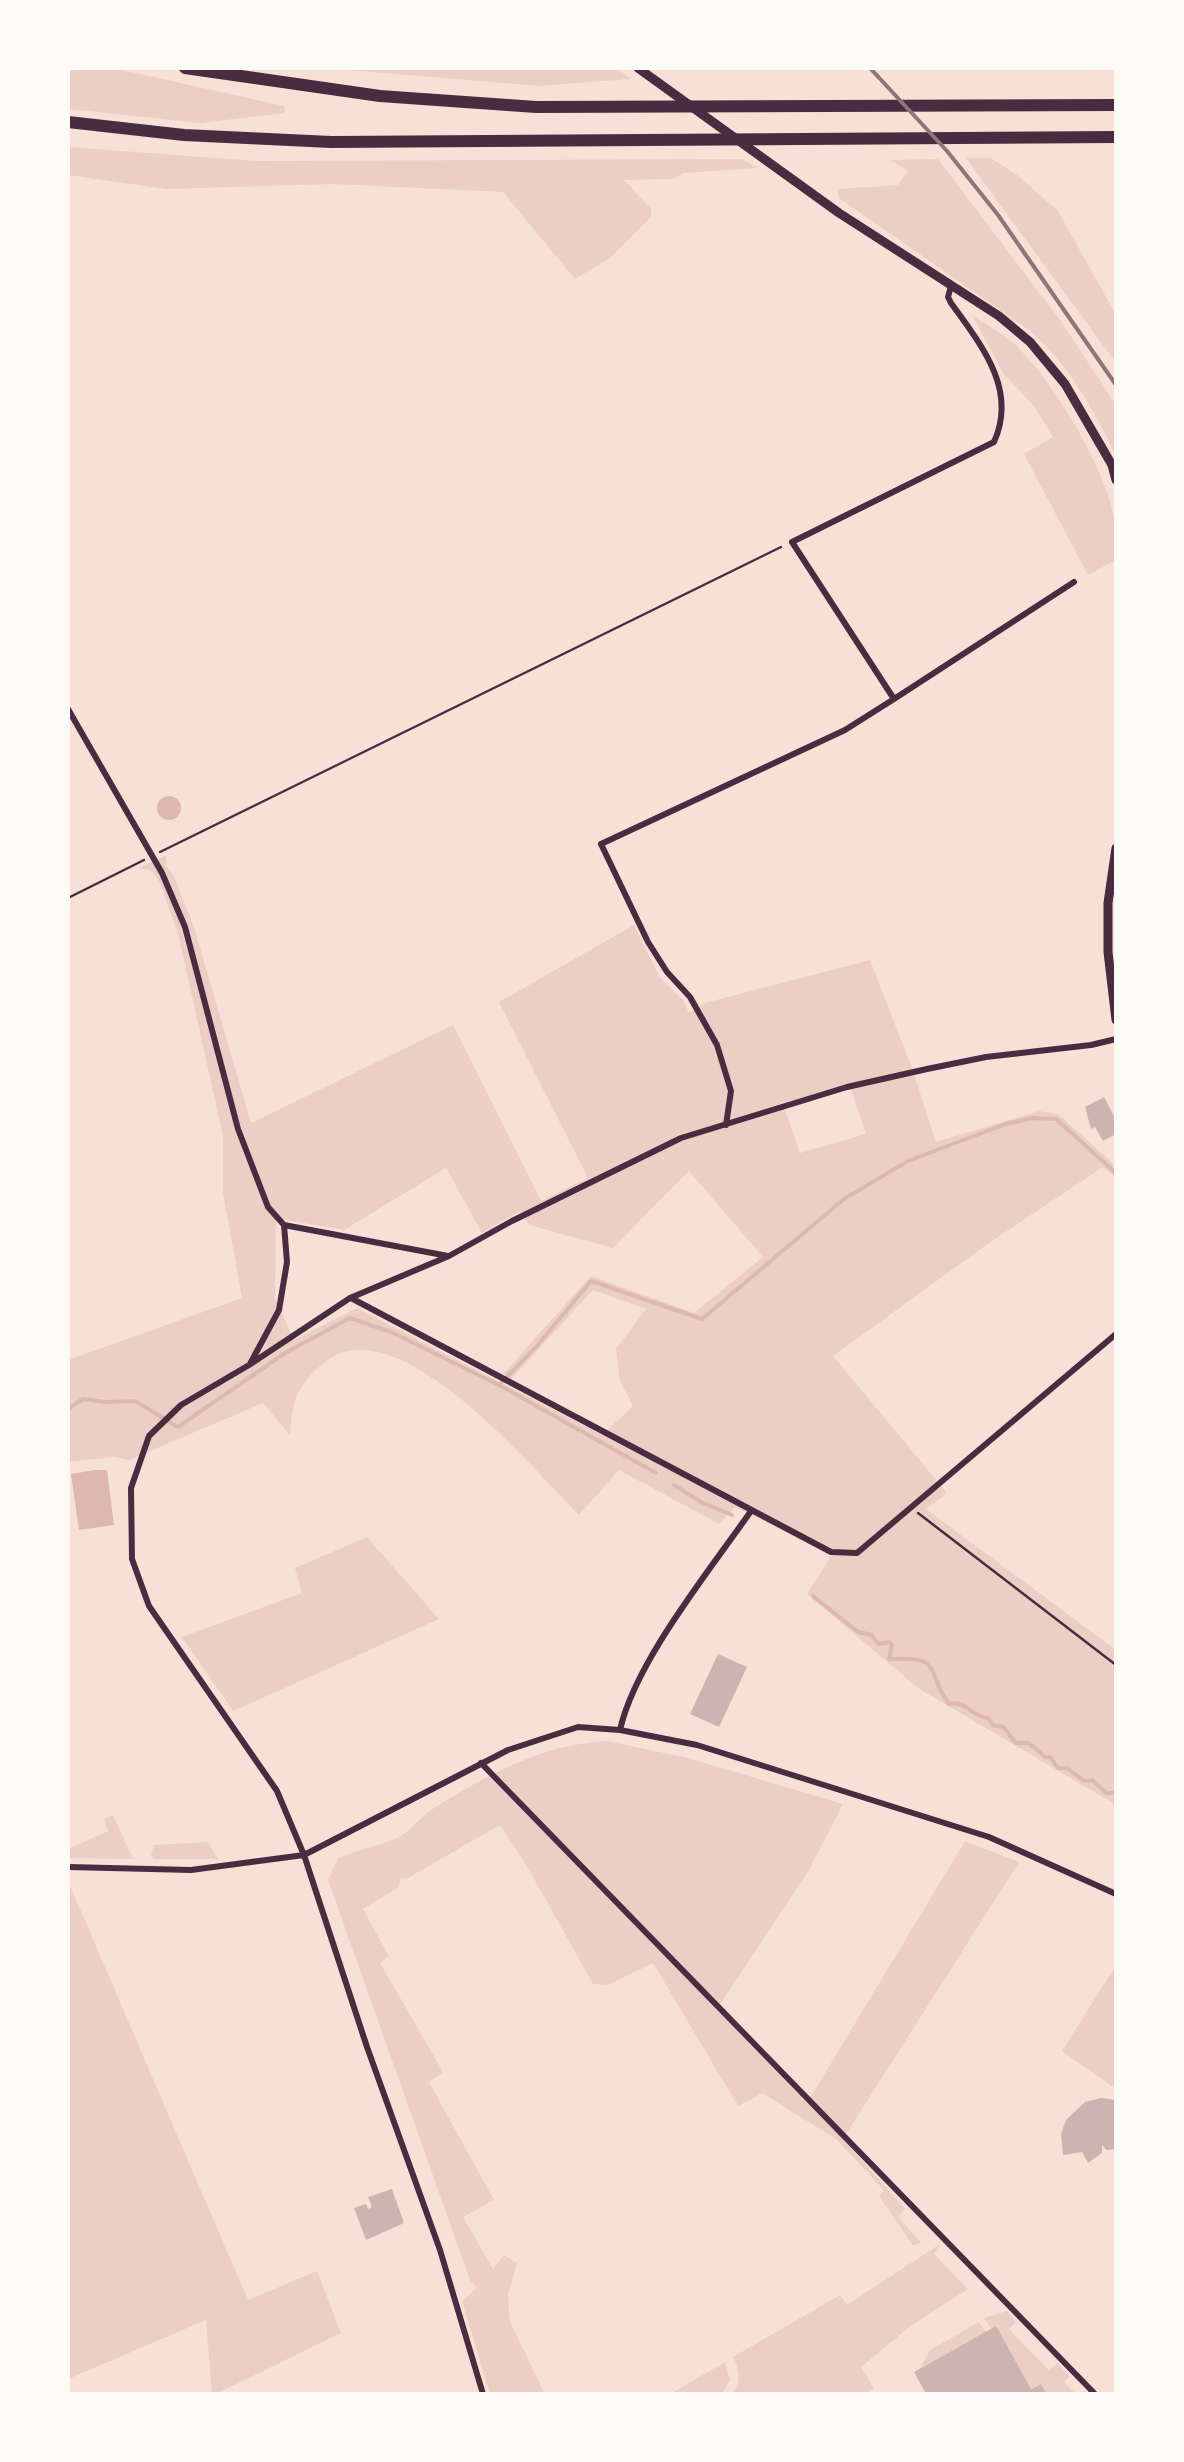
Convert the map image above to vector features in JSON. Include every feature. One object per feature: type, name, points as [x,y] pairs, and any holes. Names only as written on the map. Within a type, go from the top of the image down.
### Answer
[{"type":"highway","points":[[185,68],[457,104],[536,108],[1116,104]]},
{"type":"highway","points":[[68,122],[184,136],[331,142],[1116,137]]},
{"type":"street","points":[[642,69],[839,213],[999,316],[1050,364],[1090,427],[1116,480]]},
{"type":"street","points":[[894,700],[792,542],[994,442],[1003,415],[1002,394],[994,368],[951,304],[951,286]]},
{"type":"street","points":[[726,1125],[732,1091],[717,1045],[690,997],[667,972],[648,942],[601,844],[845,730],[1074,582]]},
{"type":"street","points":[[68,709],[162,873],[185,927],[238,1130],[268,1206],[284,1225],[287,1262],[278,1310],[249,1365]]},
{"type":"street","points":[[1116,848],[1108,903],[1108,952],[1116,1019]]},
{"type":"street","points":[[483,2394],[440,2250],[304,1855],[277,1791],[149,1606],[132,1559],[131,1488],[149,1436],[182,1405],[350,1298],[450,1256],[680,1138],[847,1087],[986,1057],[1091,1046],[1116,1039]]},
{"type":"street","points":[[284,1225],[450,1256]]},
{"type":"street","points":[[350,1298],[751,1511],[831,1552],[844,1554],[858,1553],[913,1509],[1116,1334]]},
{"type":"street","points":[[620,1730],[626,1702],[751,1511]]},
{"type":"street","points":[[68,1867],[191,1870],[304,1855],[482,1763],[578,1726],[697,1745],[988,1837],[1116,1894]]},
{"type":"street","points":[[482,1763],[1095,2394]]},
{"type":"path","points":[[68,898],[792,542]]},
{"type":"path","points":[[913,1509],[1116,1665]]},
{"type":"shaded area","points":[[68,68],[113,68],[284,106],[285,113],[200,123],[68,109]]},
{"type":"shaded area","points":[[323,68],[616,68],[631,79],[538,86]]},
{"type":"shaded area","points":[[68,147],[257,161],[742,159],[758,168],[683,173],[673,179],[624,180],[651,209],[651,217],[610,258],[575,279],[503,192],[333,184],[166,189],[68,175]]},
{"type":"shaded area","points":[[966,158],[991,158],[1058,211],[1116,315],[1116,363]]},
{"type":"shaded area","points":[[938,159],[1063,324],[1116,405],[1116,456],[1080,391],[1033,333],[839,198],[837,189],[898,185],[908,171],[890,160]]},
{"type":"shaded area","points":[[972,315],[1011,341],[1044,378],[1077,428],[1103,481],[1116,528],[1116,560],[1088,575],[1024,454],[1053,437],[1034,406],[1003,373]]},
{"type":"shaded area","points":[[169,796],[181,808],[169,820],[157,808]]},
{"type":"shaded area","points":[[167,855],[165,865],[174,876],[195,930],[251,1123],[453,1025],[541,1201],[588,1178],[499,1002],[634,925],[659,976],[683,1000],[689,1013],[705,1003],[870,960],[936,1142],[1039,1111],[1058,1114],[1116,1166],[1116,1178],[1103,1167],[989,1243],[833,1356],[947,1493],[926,1509],[1116,1650],[1116,1805],[918,1688],[807,1594],[832,1554],[735,1507],[719,1524],[619,1470],[579,1515],[461,1400],[424,1373],[388,1355],[354,1350],[325,1362],[298,1394],[290,1435],[263,1403],[129,1460],[114,1457],[68,1462],[68,1360],[242,1298],[223,1193],[223,1136],[178,934],[160,883],[152,871],[139,868]],"holes":[[[849,1084],[866,1134],[800,1153],[783,1104]],[[446,1168],[482,1233],[520,1211],[529,1225],[613,1248],[689,1171],[763,1257],[694,1313],[591,1276],[503,1374],[511,1379],[593,1290],[646,1309],[616,1349],[620,1381],[633,1406],[602,1435],[357,1308],[294,1340],[275,1298],[276,1222],[286,1220],[344,1230]]]},
{"type":"shaded area","points":[[107,1470],[114,1525],[79,1530],[71,1474]]},
{"type":"shaded area","points":[[367,1537],[439,1619],[233,1711],[182,1637],[302,1593],[295,1568]]},
{"type":"shaded area","points":[[607,1741],[688,1758],[843,1804],[810,1868],[717,2009],[807,2103],[965,1841],[1019,1862],[843,2139],[905,2209],[898,2217],[921,2242],[913,2246],[879,2196],[884,2190],[836,2139],[762,2093],[738,2106],[653,1963],[608,1985],[593,1984],[500,1825],[406,1879],[401,1878],[399,1887],[363,1909],[389,1956],[380,1963],[443,2072],[429,2082],[494,2200],[463,2217],[493,2269],[504,2255],[517,2263],[508,2295],[510,2322],[545,2394],[490,2394],[462,2301],[477,2288],[470,2280],[328,1880],[338,1858],[397,1838],[434,1808],[495,1773],[560,1748]]},
{"type":"shaded area","points":[[113,1815],[133,1859],[68,1858],[68,1849],[108,1831],[104,1819]]},
{"type":"shaded area","points":[[208,1842],[218,1859],[154,1859],[151,1855],[154,1845]]},
{"type":"shaded area","points":[[68,1881],[248,2300],[317,2271],[341,2333],[216,2394],[212,2394],[206,2320],[68,2379]]},
{"type":"shaded area","points":[[1116,1965],[1116,2089],[1062,2051]]},
{"type":"shaded area","points":[[940,2244],[934,2254],[968,2289],[912,2325],[861,2367],[874,2389],[865,2394],[733,2394],[739,2376],[733,2357],[840,2295],[847,2305]]},
{"type":"shaded area","points":[[1007,2311],[1016,2322],[1009,2329],[1049,2370],[1057,2363],[1070,2376],[1064,2382],[1076,2394],[1047,2394],[1040,2384],[1031,2389],[984,2318]]},
{"type":"shaded area","points":[[979,2322],[986,2332],[920,2368],[930,2350]]},
{"type":"shaded area","points":[[725,2362],[730,2380],[722,2394],[670,2394]]},
{"type":"building","points":[[1104,1097],[1116,1120],[1116,1134],[1103,1141],[1095,1127],[1091,1129],[1085,1107]]},
{"type":"building","points":[[718,1654],[747,1667],[719,1727],[690,1714]]},
{"type":"building","points":[[1116,2100],[1116,2149],[1107,2150],[1102,2145],[1102,2153],[1088,2163],[1082,2152],[1063,2155],[1061,2134],[1066,2120],[1085,2102]]},
{"type":"building","points":[[392,2189],[404,2223],[366,2240],[354,2208],[366,2204],[368,2209],[372,2207],[368,2197]]},
{"type":"building","points":[[996,2326],[1031,2389],[1041,2384],[1047,2394],[926,2394],[914,2372]]},
{"type":"waterway","points":[[68,1409],[83,1399],[135,1401],[178,1427],[285,1353],[350,1318],[391,1332],[499,1385],[591,1281],[702,1319],[844,1199],[908,1161],[1032,1118],[1056,1119],[1116,1173]]},
{"type":"waterway","points":[[499,1385],[656,1473]]},
{"type":"waterway","points":[[674,1485],[732,1515]]},
{"type":"waterway","points":[[813,1596],[858,1632],[872,1635],[878,1644],[889,1642],[889,1659],[926,1663],[949,1704],[960,1704],[988,1718],[993,1725],[1003,1727],[1016,1743],[1029,1743],[1050,1757],[1058,1768],[1067,1768],[1084,1781],[1092,1780],[1106,1793],[1116,1793]]},
{"type":"railway","points":[[870,68],[947,151],[998,215],[1116,385]]}]
